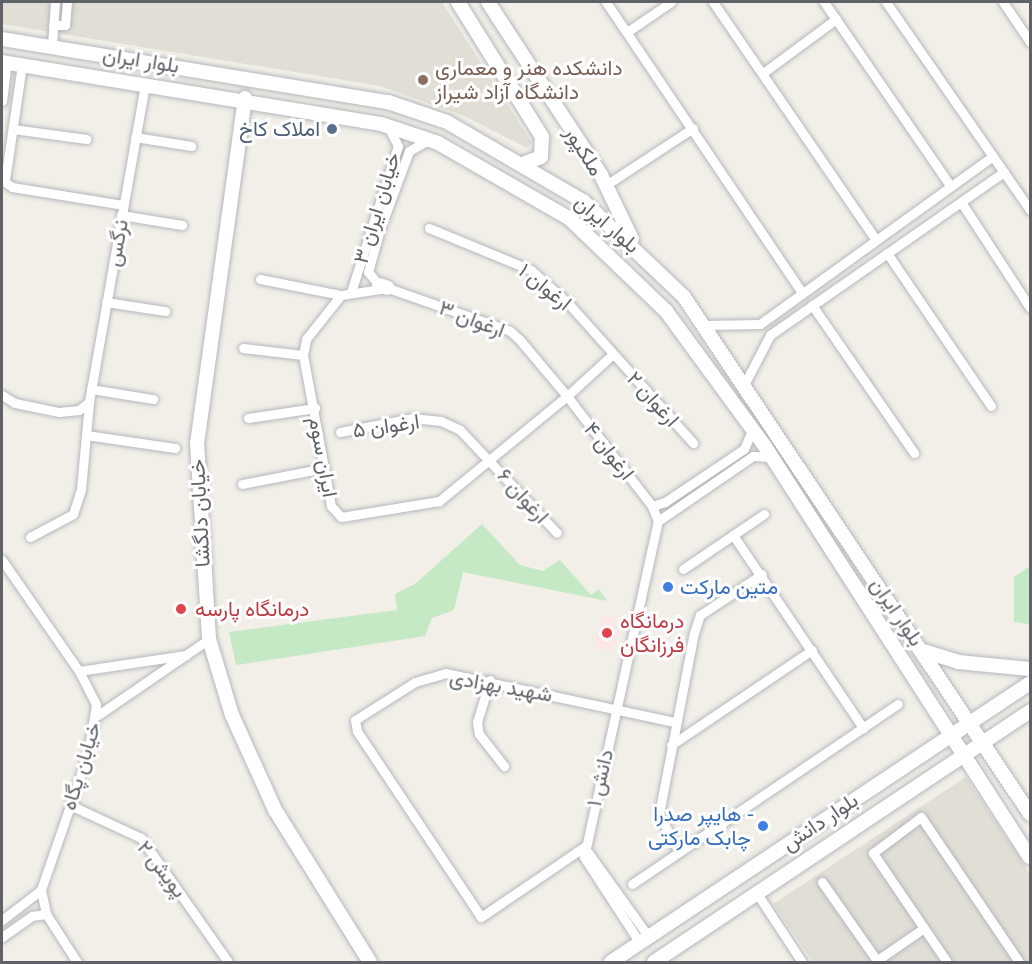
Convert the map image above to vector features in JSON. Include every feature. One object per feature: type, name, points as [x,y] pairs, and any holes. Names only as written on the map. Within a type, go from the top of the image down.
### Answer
[{"type":"main road","name":"ملکپور","points":[[458,2],[542,137],[541,157],[525,163]]},
{"type":"main road","name":"ملکپور","points":[[488,2],[606,185],[634,244]]},
{"type":"main road","name":"بلوار ایران","points":[[2,39],[388,102],[447,122],[525,163],[583,201],[634,244],[704,325],[1030,814]]},
{"type":"main road","name":"بلوار ایران","points":[[4,62],[245,98],[388,126],[428,140],[513,183],[618,260],[666,311],[772,457],[964,759],[1030,857]]},
{"type":"main road","name":"خیابان دلگشا","points":[[245,98],[196,442],[209,639],[255,771],[297,852],[370,963]]},
{"type":"main road","points":[[809,514],[825,504]]},
{"type":"main road","points":[[922,651],[957,662],[1030,669]]},
{"type":"main road","name":"بلوار دانش","points":[[610,963],[1030,684]]},
{"type":"main road","name":"بلوار دانش","points":[[654,963],[964,759],[1030,711]]},
{"type":"street","points":[[52,46],[55,2]]},
{"type":"street","points":[[54,24],[65,26],[67,2]]},
{"type":"street","points":[[606,2],[802,293]]},
{"type":"street","points":[[627,32],[671,2]]},
{"type":"street","points":[[713,2],[876,240]]},
{"type":"street","points":[[824,2],[949,184]]},
{"type":"street","points":[[886,2],[1030,210]]},
{"type":"street","points":[[1003,2],[1030,42]]},
{"type":"street","points":[[762,73],[836,19]]},
{"type":"street","points":[[2,101],[4,62]]},
{"type":"street","points":[[22,65],[3,180],[12,187],[123,204]]},
{"type":"street","name":"نرگس","points":[[30,537],[74,514],[91,389],[145,83]]},
{"type":"street","name":"خیابان ایران ۳","points":[[346,293],[398,146],[388,126]]},
{"type":"street","points":[[606,185],[693,128]]},
{"type":"street","points":[[13,129],[86,139]]},
{"type":"street","points":[[135,138],[191,146]]},
{"type":"street","name":"خیابان ایران ۳","points":[[383,286],[368,272],[380,229],[410,151],[428,140]]},
{"type":"street","points":[[704,325],[760,324],[949,184],[993,156]]},
{"type":"street","points":[[744,383],[770,335],[1004,172]]},
{"type":"street","points":[[962,202],[1030,308]]},
{"type":"street","points":[[122,215],[182,225]]},
{"type":"street","name":"ارغوان ۱","points":[[429,228],[531,270],[613,354]]},
{"type":"street","points":[[887,253],[991,406]]},
{"type":"street","points":[[260,279],[346,293],[383,286]]},
{"type":"street","name":"ارغوان ۳","points":[[383,286],[510,331],[567,396]]},
{"type":"street","points":[[243,348],[303,355],[316,323],[346,293]]},
{"type":"street","points":[[106,302],[165,311]]},
{"type":"street","points":[[812,305],[914,453]]},
{"type":"street","name":"ایران سوم","points":[[303,355],[315,408],[331,506],[341,517],[440,501],[567,396],[613,354]]},
{"type":"street","name":"ارغوان ۲","points":[[613,354],[693,443]]},
{"type":"street","points":[[91,389],[153,399]]},
{"type":"street","points":[[2,395],[15,403],[59,412],[79,410],[89,402]]},
{"type":"street","name":"ارغوان ۴","points":[[567,396],[652,506],[658,521]]},
{"type":"street","points":[[248,418],[315,408]]},
{"type":"street","name":"ارغوان ۵","points":[[340,432],[412,418],[441,421],[490,460]]},
{"type":"street","points":[[652,506],[665,502],[744,449],[752,430]]},
{"type":"street","points":[[86,435],[175,448]]},
{"type":"street","points":[[658,521],[753,456],[772,457]]},
{"type":"street","name":"ارغوان ۶","points":[[490,460],[557,533]]},
{"type":"street","points":[[242,484],[324,468]]},
{"type":"street","points":[[683,569],[764,514]]},
{"type":"street","name":"دانش ۱","points":[[584,847],[658,521]]},
{"type":"street","points":[[734,535],[863,728]]},
{"type":"street","name":"خیابان پگاه","points":[[2,560],[79,671],[98,715],[41,890]]},
{"type":"street","points":[[679,852],[659,814],[675,722],[700,615],[762,574]]},
{"type":"street","points":[[98,715],[209,639]]},
{"type":"street","points":[[671,745],[812,651]]},
{"type":"street","points":[[79,671],[188,654]]},
{"type":"street","name":"شهید بهزادی","points":[[584,847],[481,917],[357,731],[355,720],[415,682],[446,673],[490,680],[675,722]]},
{"type":"street","points":[[490,680],[480,705],[478,734],[504,766]]},
{"type":"street","points":[[632,884],[898,704]]},
{"type":"street","name":"پویش ۲","points":[[70,806],[141,838],[228,963]]},
{"type":"street","points":[[947,963],[873,852],[921,818],[1019,963]]},
{"type":"street","points":[[584,847],[645,940]]},
{"type":"street","points":[[822,882],[877,962],[924,928]]},
{"type":"street","points":[[2,920],[41,890],[46,914],[77,963]]},
{"type":"street","points":[[758,895],[802,963]]},
{"type":"street","points":[[2,937],[32,916],[46,914]]},
{"type":"shaded area","name":"دانشکده هنر و معماری دانشگاه آزاد شیراز","points":[[2,2],[442,2],[532,143],[527,148],[462,115],[380,86],[2,24]]},
{"type":"shaded area","name":"درمانگاه فرزانگان","points":[[602,615],[621,620],[613,652],[593,647]]},
{"type":"shaded area","points":[[966,777],[1030,874],[1030,962],[813,962],[773,904]]},
{"type":"green space","points":[[482,524],[520,565],[543,571],[560,560],[591,595],[599,589],[607,601],[463,572],[454,610],[432,618],[425,636],[236,665],[229,632],[397,610],[395,594],[415,584]]},
{"type":"green space","points":[[1030,566],[1030,631],[1029,624],[1014,622],[1014,577]]},
{"type":"place","name":"دانشکده هنر و معماری دانشگاه آزاد شیراز","points":[[423,80]]},
{"type":"place","name":"املاک کاخ","points":[[332,129]]},
{"type":"place","name":"متین مارکت","points":[[668,587]]},
{"type":"place","name":"درمانگاه پارسه","points":[[181,609]]},
{"type":"place","name":"درمانگاه فرزانگان","points":[[607,633]]},
{"type":"place","name":"هایپر صدرا - چابک مارکتی","points":[[763,826]]}]
